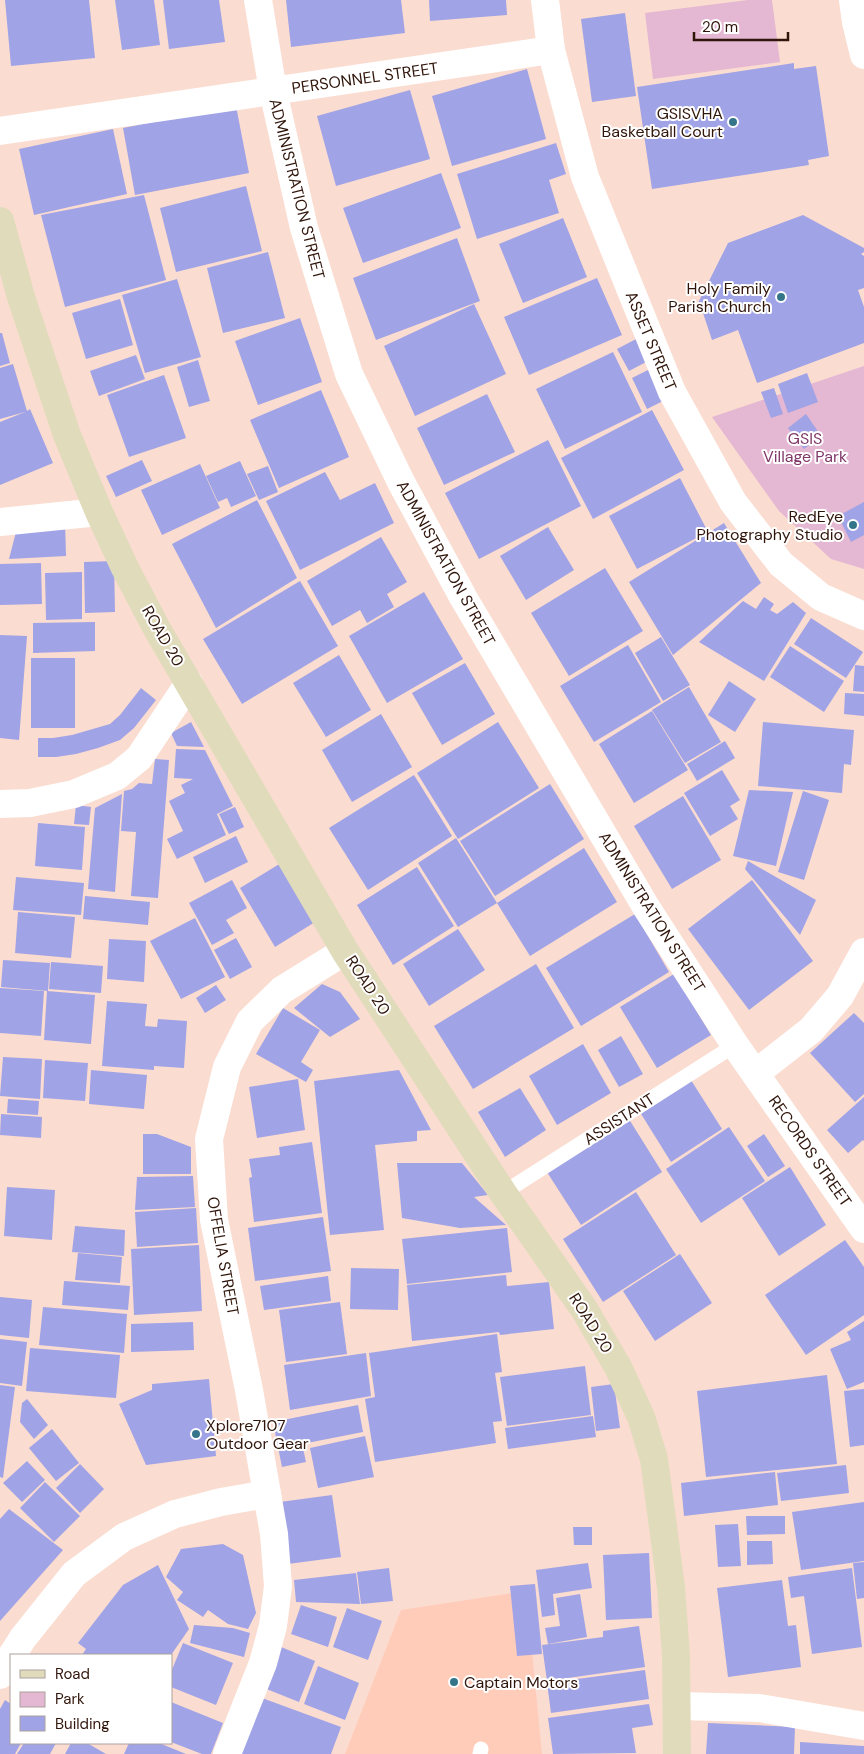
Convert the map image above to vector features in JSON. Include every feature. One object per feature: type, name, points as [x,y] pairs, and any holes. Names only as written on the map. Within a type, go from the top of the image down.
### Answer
[{"type":"street","name":"ADMINISTRATION STREET","points":[[258,0],[273,91],[304,228],[348,374],[401,482],[463,597],[646,907],[735,1045],[756,1074]]},
{"type":"street","name":"ASSET STREET","points":[[545,0],[552,50],[585,177],[677,400],[733,502],[781,564],[821,597],[864,616]]},
{"type":"street","points":[[853,0],[864,55]]},
{"type":"street","name":"PERSONNEL STREET","points":[[0,131],[552,50]]},
{"type":"street","name":"ROAD 20","points":[[0,222],[5,245],[67,435],[99,512],[157,629],[345,951],[503,1193],[584,1309],[618,1367],[641,1416],[654,1459],[664,1530],[674,1626],[677,1754]]},
{"type":"street","points":[[0,522],[99,512]]},
{"type":"street","points":[[0,804],[30,803],[74,794],[117,776],[139,758],[189,683]]},
{"type":"street","name":"OFFELIA STREET","points":[[227,1754],[274,1626],[278,1586],[274,1534],[249,1390],[214,1220],[209,1139],[227,1067],[250,1021],[282,990],[345,951]]},
{"type":"street","points":[[756,1074],[811,1030],[840,996],[864,952]]},
{"type":"street","name":"RECORDS STREET","points":[[756,1074],[864,1229]]},
{"type":"street","points":[[13,1654],[23,1638],[74,1574],[124,1537],[175,1514],[221,1502],[266,1494]]},
{"type":"street","points":[[0,1675],[10,1659]]},
{"type":"street","points":[[677,1706],[759,1708],[864,1726]]},
{"type":"lane","name":"ASSISTANT","points":[[503,1193],[735,1045]]},
{"type":"shaded area","name":"Captain Motors","points":[[526,1591],[542,1754],[345,1754],[401,1610]]},
{"type":"green space","points":[[748,0],[772,0],[780,62],[653,79],[645,13]]},
{"type":"green space","name":"GSIS Village Park","points":[[864,366],[864,569],[831,559],[779,511],[712,417]]},
{"type":"building","points":[[5,0],[89,0],[95,58],[11,66]]},
{"type":"building","points":[[115,0],[154,0],[160,45],[122,50]]},
{"type":"building","points":[[163,0],[219,0],[225,42],[169,49]]},
{"type":"building","points":[[286,0],[401,0],[405,33],[291,47]]},
{"type":"building","points":[[429,0],[506,0],[507,15],[430,21]]},
{"type":"building","points":[[625,13],[636,96],[592,102],[581,19]]},
{"type":"building","name":"GSISVHA Basketball Court","points":[[794,63],[794,69],[816,66],[829,156],[808,160],[809,165],[652,189],[637,87]]},
{"type":"building","points":[[527,69],[546,139],[452,166],[432,96]]},
{"type":"building","points":[[410,90],[430,159],[336,186],[317,116]]},
{"type":"building","points":[[236,106],[249,173],[135,195],[123,128]]},
{"type":"building","points":[[113,129],[127,194],[34,215],[19,149]]},
{"type":"building","points":[[556,143],[566,174],[549,180],[559,213],[477,239],[457,174]]},
{"type":"building","points":[[441,173],[461,228],[363,263],[343,208]]},
{"type":"building","points":[[246,186],[262,251],[176,272],[160,208]]},
{"type":"building","points":[[144,195],[166,280],[65,307],[41,215]]},
{"type":"building","name":"Holy Family Parish Church","points":[[803,215],[864,248],[864,252],[861,254],[864,256],[864,288],[858,290],[864,307],[864,343],[757,383],[738,330],[712,340],[702,310],[706,304],[698,303],[728,243]]},
{"type":"building","points":[[563,218],[587,277],[523,303],[499,244]]},
{"type":"building","points":[[457,238],[480,301],[376,340],[353,278]]},
{"type":"building","points":[[268,252],[285,318],[223,333],[207,268]]},
{"type":"building","points":[[597,278],[622,335],[529,375],[504,317]]},
{"type":"building","points":[[177,279],[201,357],[145,373],[122,295]]},
{"type":"building","points":[[120,299],[133,345],[86,359],[72,313]]},
{"type":"building","points":[[474,304],[506,374],[415,416],[384,346]]},
{"type":"building","points":[[300,318],[322,382],[258,405],[235,341]]},
{"type":"building","points":[[0,333],[2,333],[10,363],[0,366]]},
{"type":"building","points":[[638,338],[650,360],[629,371],[617,349]]},
{"type":"building","points":[[613,352],[642,412],[565,449],[536,389]]},
{"type":"building","points":[[136,355],[145,379],[99,396],[90,371]]},
{"type":"building","points":[[198,360],[210,401],[189,407],[177,367]]},
{"type":"building","points":[[13,364],[27,411],[30,409],[53,463],[0,485],[0,422],[25,412],[0,419],[0,368]]},
{"type":"building","points":[[650,369],[665,400],[647,409],[632,378]]},
{"type":"building","points":[[807,373],[818,402],[788,413],[778,384]]},
{"type":"building","points":[[164,375],[186,438],[129,457],[107,395]]},
{"type":"building","points":[[774,388],[783,414],[771,418],[761,392]]},
{"type":"building","points":[[321,390],[349,457],[279,488],[250,420]]},
{"type":"building","points":[[487,394],[515,452],[444,485],[417,428]]},
{"type":"building","points":[[652,410],[684,470],[593,519],[561,458]]},
{"type":"building","points":[[806,414],[821,436],[804,449],[788,428]]},
{"type":"building","points":[[548,440],[581,506],[479,559],[445,493]]},
{"type":"building","points":[[142,460],[152,481],[116,497],[106,476]]},
{"type":"building","points":[[240,461],[256,496],[231,507],[227,498],[218,502],[206,476]]},
{"type":"building","points":[[200,464],[220,508],[162,535],[141,490]]},
{"type":"building","points":[[268,466],[278,492],[259,500],[247,474]]},
{"type":"building","points":[[325,472],[340,500],[375,483],[394,523],[300,570],[266,501]]},
{"type":"building","points":[[680,478],[708,532],[637,569],[609,516]]},
{"type":"building","points":[[257,500],[297,578],[216,628],[172,544]]},
{"type":"building","name":"RedEye Photography Studio","points":[[864,502],[864,535],[851,542],[838,516]]},
{"type":"building","points":[[65,521],[66,556],[9,559],[17,528]]},
{"type":"building","points":[[724,523],[761,583],[673,655],[629,582]]},
{"type":"building","points":[[548,527],[574,570],[526,600],[500,556]]},
{"type":"building","points":[[381,537],[407,582],[387,594],[394,607],[367,623],[360,610],[332,626],[307,581]]},
{"type":"building","points":[[114,561],[115,612],[85,613],[84,562]]},
{"type":"building","points":[[41,563],[42,604],[0,605],[0,564]]},
{"type":"building","points":[[605,568],[643,631],[569,676],[531,613]]},
{"type":"building","points":[[82,572],[82,619],[46,620],[45,573]]},
{"type":"building","points":[[300,581],[338,646],[242,704],[203,639]]},
{"type":"building","points":[[424,592],[463,659],[387,703],[349,636]]},
{"type":"building","points":[[764,597],[774,604],[770,610],[777,614],[793,602],[806,613],[764,681],[699,642],[743,601],[756,609]]},
{"type":"building","points":[[811,618],[863,652],[846,678],[794,644]]},
{"type":"building","points":[[95,622],[95,651],[33,653],[33,623]]},
{"type":"building","points":[[0,635],[27,636],[19,740],[0,738]]},
{"type":"building","points":[[661,637],[690,685],[663,701],[635,653]]},
{"type":"building","points":[[628,645],[661,702],[594,742],[560,686]]},
{"type":"building","points":[[790,646],[844,681],[824,712],[770,677]]},
{"type":"building","points":[[339,655],[371,710],[326,737],[293,683]]},
{"type":"building","points":[[31,658],[75,658],[75,728],[31,728]]},
{"type":"building","points":[[465,663],[495,714],[442,745],[412,693]]},
{"type":"building","points":[[855,665],[864,666],[864,692],[853,691]]},
{"type":"building","points":[[729,681],[756,699],[735,732],[708,715]]},
{"type":"building","points":[[689,687],[721,742],[685,763],[652,710]]},
{"type":"building","points":[[141,688],[156,700],[134,728],[120,740],[76,754],[38,757],[38,738],[72,735],[110,724],[120,715]]},
{"type":"building","points":[[845,693],[864,694],[864,716],[844,714]]},
{"type":"building","points":[[652,711],[688,770],[634,803],[599,744]]},
{"type":"building","points":[[381,714],[412,767],[352,802],[322,750]]},
{"type":"building","points":[[191,722],[204,747],[177,746],[171,733]]},
{"type":"building","points":[[498,722],[539,788],[458,839],[417,773]]},
{"type":"building","points":[[763,722],[854,730],[851,765],[844,764],[842,793],[758,786]]},
{"type":"building","points":[[725,741],[735,758],[697,781],[687,764]]},
{"type":"building","points":[[176,749],[205,750],[233,806],[217,814],[226,835],[177,859],[167,839],[183,831],[169,801],[185,793],[181,785],[193,779],[174,778]]},
{"type":"building","points":[[155,759],[169,760],[158,898],[131,896],[136,832],[121,831],[124,791],[132,789],[139,783],[152,784]]},
{"type":"building","points":[[722,770],[740,800],[730,806],[738,819],[710,836],[684,793]]},
{"type":"building","points":[[414,775],[452,836],[368,890],[329,828]]},
{"type":"building","points":[[550,784],[584,839],[495,896],[460,841]]},
{"type":"building","points":[[749,790],[793,792],[776,866],[733,856]]},
{"type":"building","points":[[803,791],[829,800],[804,880],[778,872]]},
{"type":"building","points":[[122,794],[115,892],[88,889],[95,808]]},
{"type":"building","points":[[683,796],[721,860],[672,889],[634,826]]},
{"type":"building","points":[[76,805],[91,807],[89,825],[74,824]]},
{"type":"building","points":[[235,807],[244,827],[229,834],[219,814]]},
{"type":"building","points":[[38,823],[85,827],[82,870],[35,866]]},
{"type":"building","points":[[236,836],[248,862],[205,883],[193,857]]},
{"type":"building","points":[[456,838],[497,903],[458,927],[418,863]]},
{"type":"building","points":[[584,848],[617,902],[530,956],[497,903]]},
{"type":"building","points":[[748,861],[816,900],[800,935],[745,869]]},
{"type":"building","points":[[281,863],[315,922],[275,947],[240,888]]},
{"type":"building","points":[[417,867],[454,926],[393,965],[357,905]]},
{"type":"building","points":[[16,877],[84,883],[81,915],[13,910]]},
{"type":"building","points":[[232,880],[247,908],[226,920],[234,933],[212,945],[189,903]]},
{"type":"building","points":[[752,880],[813,961],[749,1010],[688,929]]},
{"type":"building","points":[[85,896],[150,902],[148,925],[83,919]]},
{"type":"building","points":[[18,912],[75,917],[71,958],[15,953]]},
{"type":"building","points":[[635,914],[669,972],[581,1026],[546,968]]},
{"type":"building","points":[[195,918],[225,977],[181,999],[150,941]]},
{"type":"building","points":[[458,929],[485,970],[429,1006],[403,964]]},
{"type":"building","points":[[236,938],[252,967],[230,979],[214,950]]},
{"type":"building","points":[[109,939],[146,941],[144,982],[107,979]]},
{"type":"building","points":[[3,960],[50,963],[48,991],[1,987]]},
{"type":"building","points":[[51,962],[103,966],[101,993],[49,989]]},
{"type":"building","points":[[536,964],[574,1028],[473,1089],[434,1026]]},
{"type":"building","points":[[674,974],[711,1035],[657,1068],[620,1007]]},
{"type":"building","points":[[322,984],[340,992],[360,1019],[330,1037],[294,1008]]},
{"type":"building","points":[[216,985],[226,1000],[205,1013],[196,998]]},
{"type":"building","points":[[0,988],[44,991],[41,1036],[0,1033]]},
{"type":"building","points":[[47,991],[95,995],[91,1044],[44,1040]]},
{"type":"building","points":[[107,1001],[147,1004],[145,1026],[157,1027],[158,1019],[187,1021],[184,1068],[154,1066],[154,1070],[102,1066]]},
{"type":"building","points":[[283,1008],[320,1030],[301,1062],[313,1070],[306,1082],[256,1054]]},
{"type":"building","points":[[854,1013],[864,1023],[864,1094],[855,1102],[810,1053]]},
{"type":"building","points":[[621,1036],[643,1074],[619,1087],[598,1050]]},
{"type":"building","points":[[583,1044],[611,1093],[557,1125],[529,1076]]},
{"type":"building","points":[[3,1057],[42,1059],[40,1099],[0,1096]]},
{"type":"building","points":[[45,1060],[88,1063],[85,1101],[43,1098]]},
{"type":"building","points":[[91,1070],[147,1075],[144,1109],[89,1104]]},
{"type":"building","points":[[399,1070],[431,1130],[417,1131],[417,1141],[375,1145],[384,1230],[330,1235],[314,1081]]},
{"type":"building","points":[[689,1077],[722,1129],[671,1162],[638,1109]]},
{"type":"building","points":[[298,1079],[305,1130],[257,1138],[249,1087]]},
{"type":"building","points":[[520,1088],[546,1130],[505,1157],[478,1112]]},
{"type":"building","points":[[864,1097],[864,1141],[848,1153],[827,1130]]},
{"type":"building","points":[[8,1099],[39,1101],[38,1115],[7,1113]]},
{"type":"building","points":[[1,1114],[42,1117],[41,1138],[0,1135]]},
{"type":"building","points":[[627,1116],[662,1172],[581,1225],[545,1169]]},
{"type":"building","points":[[729,1127],[765,1181],[701,1223],[666,1169]]},
{"type":"building","points":[[143,1134],[157,1134],[191,1147],[191,1174],[143,1174]]},
{"type":"building","points":[[764,1134],[785,1166],[768,1177],[747,1146]]},
{"type":"building","points":[[312,1142],[322,1213],[254,1222],[249,1178],[252,1177],[249,1159],[280,1155],[279,1147]]},
{"type":"building","points":[[397,1163],[462,1163],[488,1195],[474,1197],[506,1225],[460,1228],[402,1218]]},
{"type":"building","points":[[790,1167],[826,1225],[779,1256],[742,1198]]},
{"type":"building","points":[[193,1176],[195,1207],[135,1210],[137,1177]]},
{"type":"building","points":[[7,1187],[55,1190],[52,1240],[4,1236]]},
{"type":"building","points":[[636,1192],[676,1255],[603,1302],[563,1239]]},
{"type":"building","points":[[196,1208],[198,1243],[137,1247],[135,1212]]},
{"type":"building","points":[[323,1217],[331,1271],[255,1281],[248,1228]]},
{"type":"building","points":[[75,1226],[125,1230],[124,1256],[72,1252]]},
{"type":"building","points":[[507,1228],[512,1272],[407,1284],[402,1239]]},
{"type":"building","points":[[845,1240],[864,1267],[864,1315],[806,1355],[765,1295]]},
{"type":"building","points":[[199,1245],[202,1311],[134,1315],[131,1249]]},
{"type":"building","points":[[78,1253],[122,1257],[120,1283],[75,1280]]},
{"type":"building","points":[[680,1254],[712,1303],[655,1341],[623,1291]]},
{"type":"building","points":[[351,1268],[399,1269],[398,1310],[350,1309]]},
{"type":"building","points":[[506,1275],[507,1286],[549,1282],[554,1329],[500,1335],[499,1332],[412,1341],[407,1285]]},
{"type":"building","points":[[328,1276],[331,1301],[264,1310],[260,1286]]},
{"type":"building","points":[[64,1281],[130,1286],[128,1310],[62,1305]]},
{"type":"building","points":[[0,1297],[32,1300],[29,1338],[0,1335]]},
{"type":"building","points":[[340,1302],[347,1354],[286,1362],[279,1310]]},
{"type":"building","points":[[43,1307],[127,1314],[124,1353],[39,1345]]},
{"type":"building","points":[[864,1321],[864,1382],[847,1389],[830,1349],[851,1340],[847,1332]]},
{"type":"building","points":[[193,1322],[194,1350],[131,1352],[131,1324]]},
{"type":"building","points":[[497,1334],[502,1372],[495,1373],[502,1421],[493,1422],[496,1443],[375,1462],[365,1399],[375,1397],[369,1353]]},
{"type":"building","points":[[0,1339],[27,1342],[22,1386],[0,1383]]},
{"type":"building","points":[[30,1348],[120,1355],[116,1398],[26,1391]]},
{"type":"building","points":[[366,1353],[371,1396],[290,1410],[284,1365]]},
{"type":"building","points":[[585,1366],[591,1415],[507,1426],[500,1377]]},
{"type":"building","points":[[827,1375],[837,1464],[706,1477],[697,1391]]},
{"type":"building","points":[[209,1379],[216,1456],[146,1465],[119,1404],[152,1390],[152,1384]]},
{"type":"building","points":[[614,1384],[620,1428],[596,1431],[591,1387]]},
{"type":"building","points":[[0,1385],[15,1387],[3,1478],[0,1477]]},
{"type":"building","points":[[864,1389],[864,1445],[850,1447],[844,1391]]},
{"type":"building","points":[[27,1399],[48,1425],[34,1439],[20,1422],[22,1403]]},
{"type":"building","points":[[358,1405],[363,1432],[302,1444],[306,1462],[282,1467],[273,1422]]},
{"type":"building","points":[[593,1416],[596,1437],[508,1449],[505,1428]]},
{"type":"building","points":[[52,1429],[79,1463],[56,1481],[29,1448]]},
{"type":"building","points":[[365,1436],[374,1477],[318,1488],[310,1448]]},
{"type":"building","points":[[27,1461],[45,1480],[22,1502],[3,1483]]},
{"type":"building","points":[[80,1464],[104,1489],[80,1513],[56,1488]]},
{"type":"building","points":[[846,1465],[849,1493],[781,1501],[777,1473]]},
{"type":"building","points":[[775,1472],[778,1505],[684,1516],[681,1483]]},
{"type":"building","points":[[45,1482],[80,1516],[54,1542],[20,1508]]},
{"type":"building","points":[[332,1495],[341,1557],[288,1564],[280,1502]]},
{"type":"building","points":[[864,1502],[864,1561],[801,1570],[792,1512]]},
{"type":"building","points":[[9,1509],[63,1550],[0,1621],[0,1519]]},
{"type":"building","points":[[746,1516],[785,1516],[785,1534],[747,1535]]},
{"type":"building","points":[[738,1524],[741,1566],[718,1567],[715,1525]]},
{"type":"building","points":[[573,1527],[592,1527],[592,1545],[574,1545]]},
{"type":"building","points":[[747,1541],[772,1541],[773,1564],[747,1565]]},
{"type":"building","points":[[223,1544],[243,1555],[256,1613],[248,1629],[228,1624],[208,1610],[203,1617],[177,1600],[183,1592],[166,1577],[181,1549]]},
{"type":"building","points":[[649,1553],[652,1618],[606,1620],[603,1555]]},
{"type":"building","points":[[864,1562],[864,1598],[857,1599],[853,1563]]},
{"type":"building","points":[[588,1563],[592,1588],[553,1594],[555,1615],[542,1617],[536,1570]]},
{"type":"building","points":[[158,1565],[189,1629],[172,1654],[83,1654],[86,1649],[78,1643],[123,1585]]},
{"type":"building","points":[[389,1568],[393,1601],[361,1604],[357,1572]]},
{"type":"building","points":[[852,1568],[862,1647],[812,1654],[804,1596],[791,1598],[788,1577]]},
{"type":"building","points":[[356,1573],[360,1604],[296,1602],[294,1580]]},
{"type":"building","points":[[782,1580],[788,1626],[796,1625],[801,1667],[728,1677],[717,1588]]},
{"type":"building","points":[[535,1584],[542,1654],[517,1656],[510,1586]]},
{"type":"building","points":[[580,1594],[587,1637],[548,1644],[545,1628],[560,1626],[556,1598]]},
{"type":"building","points":[[301,1605],[337,1617],[328,1647],[291,1634]]},
{"type":"building","points":[[347,1608],[382,1621],[368,1660],[333,1647]]},
{"type":"building","points":[[194,1625],[233,1628],[250,1633],[244,1657],[190,1643]]},
{"type":"building","points":[[639,1626],[645,1667],[547,1681],[542,1645],[603,1637],[603,1631]]},
{"type":"building","points":[[183,1643],[233,1663],[216,1705],[172,1687],[172,1670]]},
{"type":"building","points":[[281,1647],[315,1661],[299,1702],[264,1688]]},
{"type":"building","points":[[318,1666],[359,1683],[345,1720],[304,1704]]},
{"type":"building","points":[[645,1670],[649,1699],[551,1713],[547,1683]]},
{"type":"building","points":[[262,1698],[341,1727],[331,1754],[241,1754]]},
{"type":"building","points":[[5,1700],[10,1703],[10,1744],[20,1744],[15,1754],[0,1754],[0,1709]]},
{"type":"building","points":[[172,1702],[223,1723],[211,1754],[202,1754],[172,1742]]},
{"type":"building","points":[[649,1704],[653,1725],[632,1728],[636,1753],[553,1754],[548,1718]]},
{"type":"building","points":[[708,1723],[795,1727],[794,1754],[706,1754]]},
{"type":"building","points":[[800,1742],[864,1746],[864,1754],[800,1754]]},
{"type":"building","points":[[23,1744],[55,1744],[50,1754],[17,1754]]},
{"type":"building","points":[[70,1744],[89,1744],[106,1754],[65,1754]]},
{"type":"building","points":[[129,1744],[161,1744],[186,1754],[124,1754]]},
{"type":"place","name":"GSISVHA Basketball Court","points":[[733,122]]},
{"type":"place","name":"Holy Family Parish Church","points":[[781,297]]},
{"type":"place","name":"RedEye Photography Studio","points":[[853,525]]},
{"type":"place","name":"Xplore7107 Outdoor Gear","points":[[196,1434]]},
{"type":"place","name":"Captain Motors","points":[[454,1682]]}]
